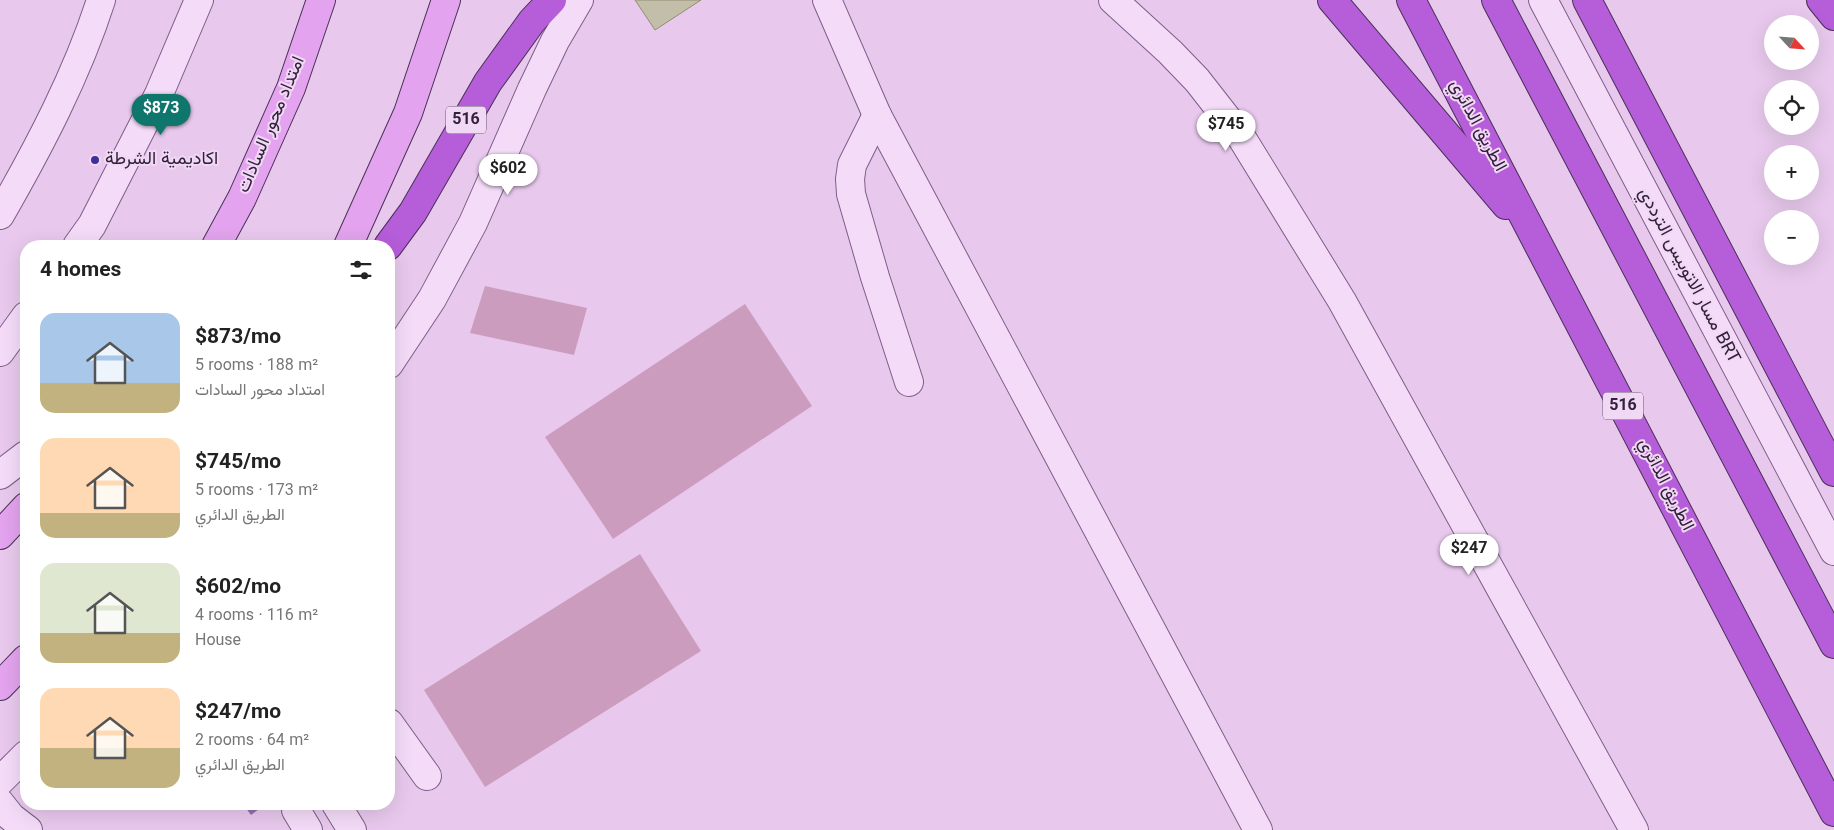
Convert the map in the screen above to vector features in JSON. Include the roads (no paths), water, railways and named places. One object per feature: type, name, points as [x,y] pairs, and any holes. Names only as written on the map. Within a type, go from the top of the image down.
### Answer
[{"type":"highway","name":"516","points":[[392,240],[413,212],[488,82],[532,21],[552,0]]},
{"type":"highway","name":"516","points":[[1332,0],[1540,245]]},
{"type":"highway","name":"الطريق الدائري","points":[[1411,0],[1834,812]]},
{"type":"highway","points":[[1496,0],[1834,644]]},
{"type":"highway","points":[[1587,0],[1834,472]]},
{"type":"highway","points":[[1821,0],[1834,16]]},
{"type":"main road","name":"امتداد محور السادات","points":[[219,240],[242,198],[291,88],[321,0]]},
{"type":"main road","points":[[351,240],[408,113],[446,0]]},
{"type":"main road","points":[[0,535],[20,513]]},
{"type":"main road","points":[[0,686],[20,665]]},
{"type":"street","points":[[0,215],[24,174],[63,95],[101,0]]},
{"type":"street","points":[[82,240],[92,226],[159,94],[199,0]]},
{"type":"street","points":[[395,355],[432,299],[473,223],[555,41],[579,0]]},
{"type":"street","points":[[827,0],[877,115],[1258,830]]},
{"type":"street","points":[[1113,0],[1170,52],[1197,80],[1240,134],[1342,301],[1634,830]]},
{"type":"street","name":"مسار الاتوبيس الترددي BRT","points":[[1542,0],[1834,551]]},
{"type":"street","points":[[877,115],[852,165],[850,179],[851,194],[875,277],[909,382]]},
{"type":"street","points":[[0,352],[20,324]]},
{"type":"street","points":[[0,475],[20,460]]},
{"type":"street","points":[[395,731],[427,776]]},
{"type":"street","points":[[0,781],[20,761]]},
{"type":"street","points":[[0,803],[11,817],[28,830]]},
{"type":"street","points":[[340,810],[352,830]]},
{"type":"place","name":"اكاديمية الشرطة","points":[[95,160]]}]
